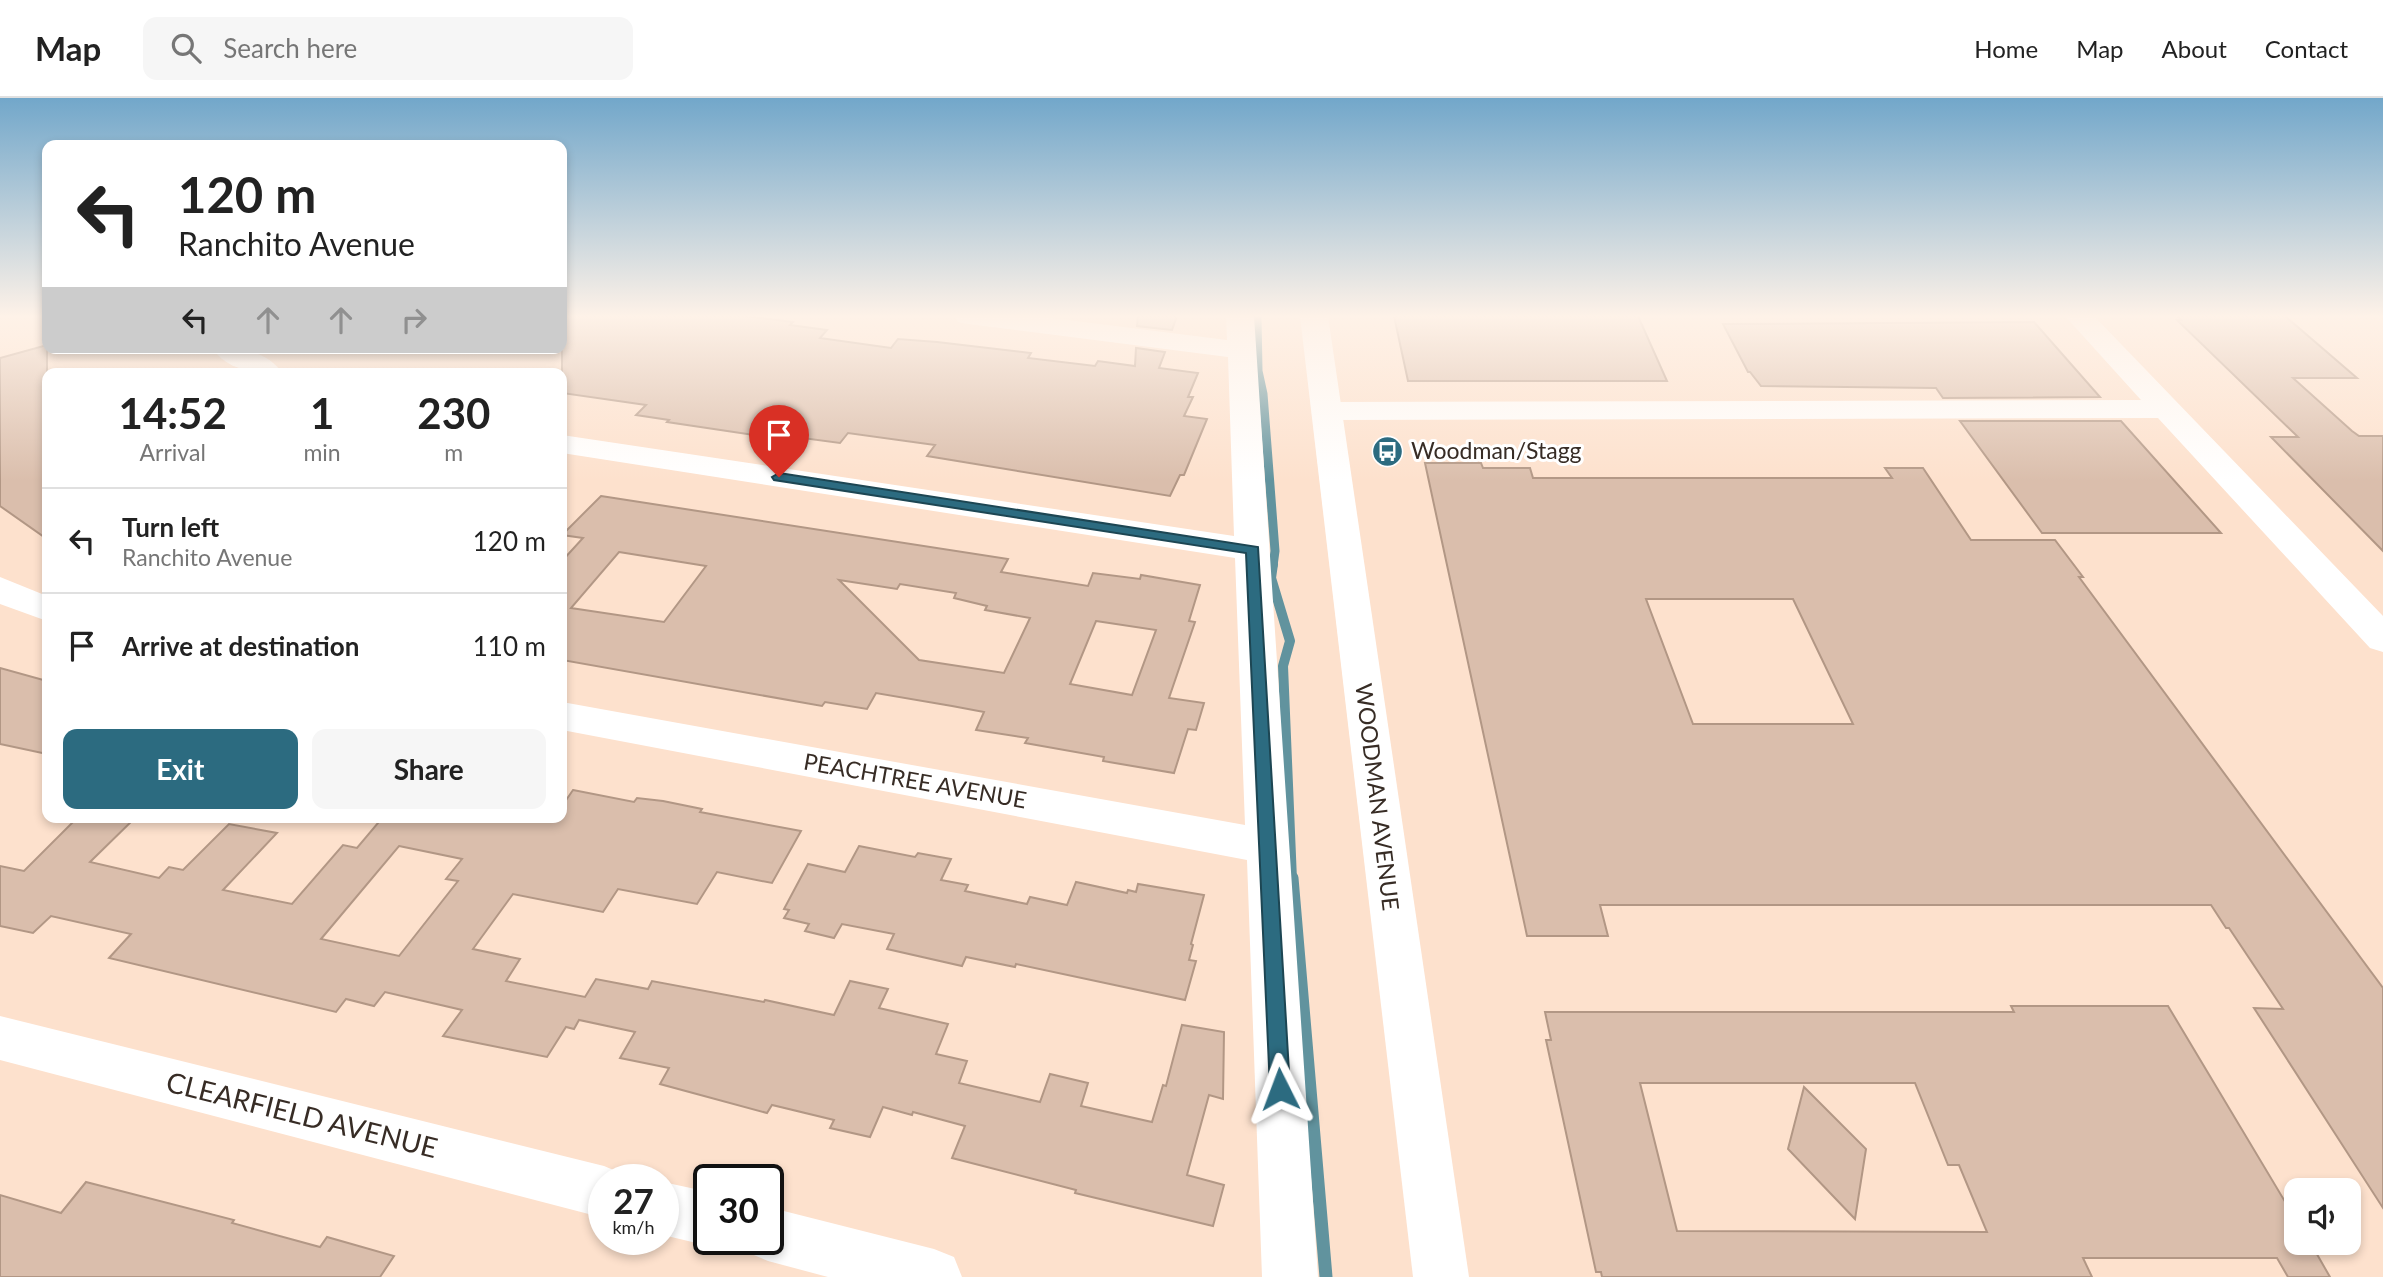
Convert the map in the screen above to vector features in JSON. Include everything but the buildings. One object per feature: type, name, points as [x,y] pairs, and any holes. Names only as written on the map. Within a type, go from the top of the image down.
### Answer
[{"type":"street","points":[[1243,371],[1290,1277]]},
{"type":"street","name":"WOODMAN AVENUE","points":[[1321,371],[1440,1277]]},
{"type":"street","points":[[2130,371],[2383,639]]},
{"type":"street","points":[[1326,411],[2166,409]]},
{"type":"street","points":[[567,445],[1253,550]]},
{"type":"street","points":[[0,589],[42,607]]},
{"type":"street","name":"PEACHTREE AVENUE","points":[[567,717],[1228,838],[1267,848]]},
{"type":"street","name":"CLEARFIELD AVENUE","points":[[0,1038],[588,1188]]},
{"type":"street","points":[[784,1238],[934,1277]]},
{"type":"waterway","points":[[1258,371],[1263,394],[1275,551],[1273,566]]},
{"type":"waterway","points":[[1273,564],[1271,578],[1290,641],[1283,666],[1292,880]]},
{"type":"waterway","points":[[1292,878],[1326,1277]]},
{"type":"place","name":"Woodman/Stagg","points":[[1388,451]]},
{"type":"route","points":[[779,477],[1253,550],[1280,1089]]}]
